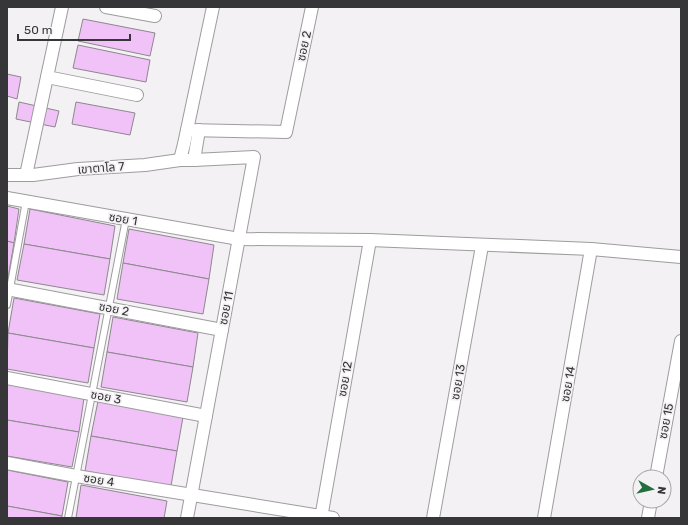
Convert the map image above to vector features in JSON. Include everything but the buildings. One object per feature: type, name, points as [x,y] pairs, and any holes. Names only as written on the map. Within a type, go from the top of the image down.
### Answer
[{"type":"street","points":[[26,175],[62,7]]},
{"type":"street","points":[[106,7],[155,16]]},
{"type":"street","points":[[180,160],[213,7]]},
{"type":"street","name":"ซอย 2","points":[[199,130],[286,132],[312,7]]},
{"type":"street","points":[[47,77],[137,95]]},
{"type":"street","points":[[187,130],[199,130],[194,160]]},
{"type":"street","name":"ซอย 11","points":[[187,518],[254,157],[194,160]]},
{"type":"street","name":"เขาตาโล 7","points":[[7,175],[26,175],[78,169],[146,165],[180,160],[194,160]]},
{"type":"street","name":"ซอย 1","points":[[7,198],[238,239],[370,240],[482,246],[591,249],[681,257]]},
{"type":"street","name":"ซอย 12","points":[[321,517],[370,240]]},
{"type":"street","name":"ซอย 13","points":[[433,518],[482,246]]},
{"type":"street","name":"ซอย 14","points":[[544,518],[591,249]]},
{"type":"street","name":"ซอย 2","points":[[8,289],[222,330]]},
{"type":"street","name":"ซอย 15","points":[[657,469],[681,341]]},
{"type":"street","name":"ซอย 3","points":[[7,378],[206,416]]},
{"type":"street","name":"ซอย 4","points":[[7,463],[76,476],[333,518]]},
{"type":"lane","points":[[7,304],[8,289],[26,201]]},
{"type":"lane","points":[[68,518],[126,219]]}]
